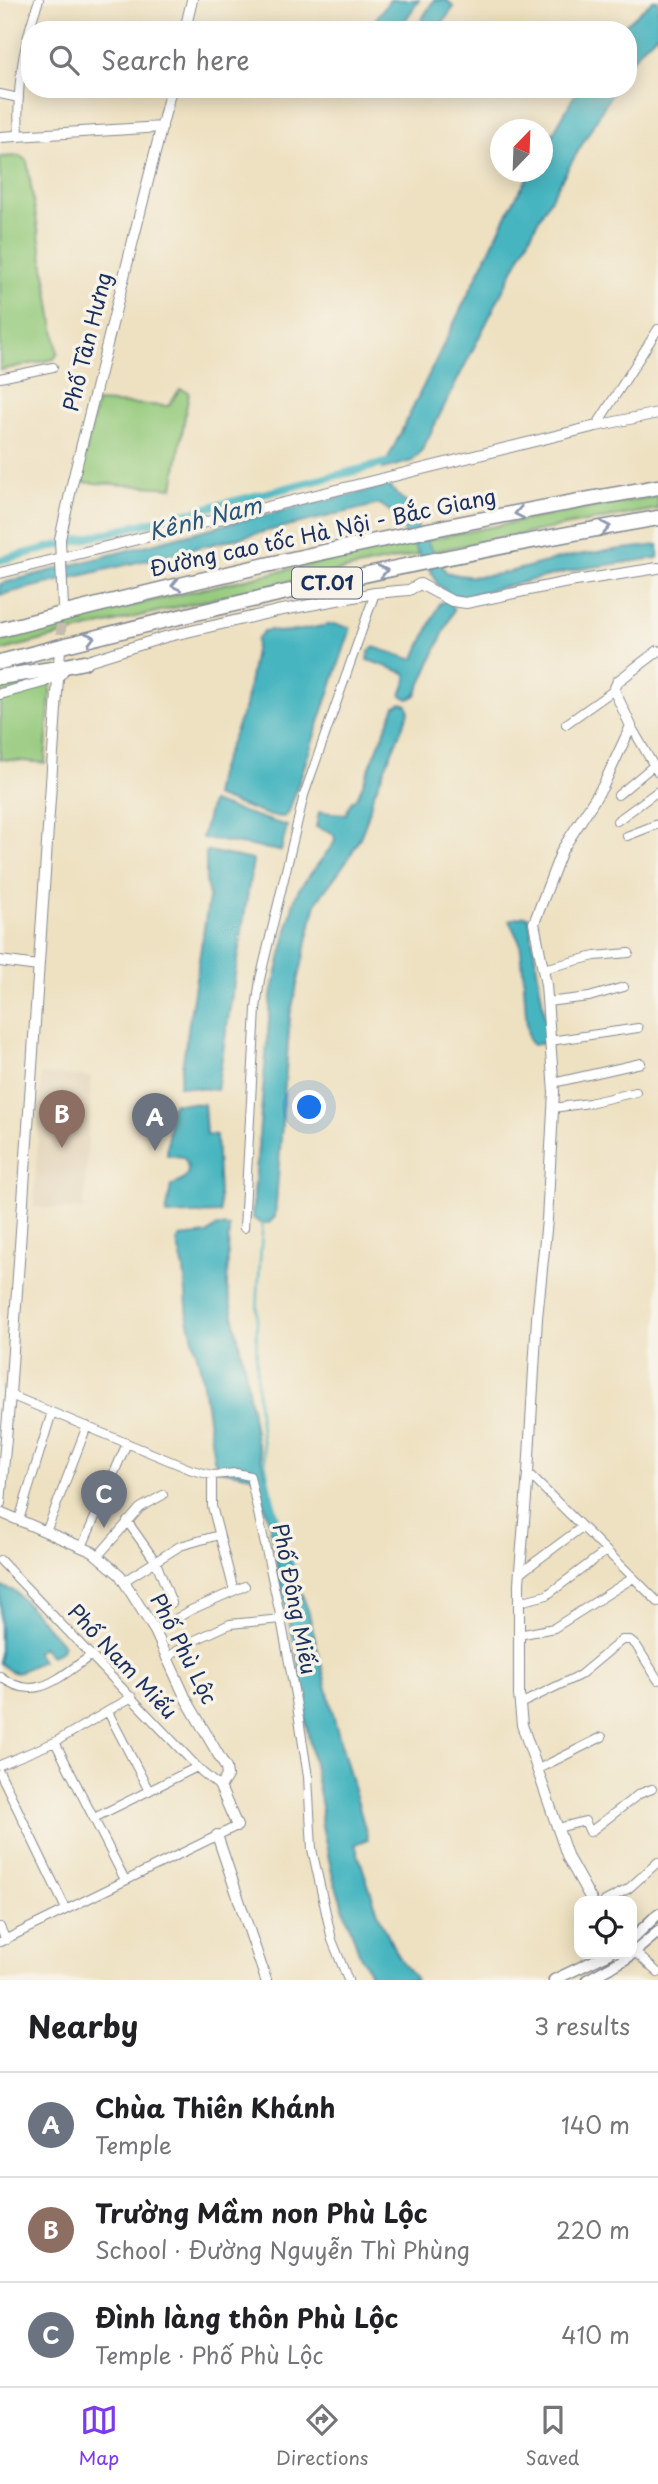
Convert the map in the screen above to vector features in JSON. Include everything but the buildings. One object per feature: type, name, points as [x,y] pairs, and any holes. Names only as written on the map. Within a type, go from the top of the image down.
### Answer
[{"type":"highway","name":"Đường cao tốc Hà Nội - Bắc Giang","points":[[0,630],[268,564],[658,487]]},
{"type":"highway","name":"CT.01","points":[[0,662],[138,625],[273,594],[658,518]]},
{"type":"highway","points":[[0,677],[59,671],[84,662]]},
{"type":"main road","points":[[637,1934],[658,1914]]},
{"type":"main road","points":[[637,1948],[658,1931]]},
{"type":"main road","points":[[554,1980],[598,1959]]},
{"type":"main road","points":[[587,1980],[622,1959]]},
{"type":"street","points":[[32,21],[39,0]]},
{"type":"street","points":[[187,21],[192,0]]},
{"type":"street","points":[[19,136],[21,80]]},
{"type":"street","points":[[0,94],[19,98]]},
{"type":"street","name":"Phố Tân Hưng","points":[[62,607],[60,539],[169,98]]},
{"type":"street","points":[[0,137],[162,127]]},
{"type":"street","points":[[596,426],[658,329]]},
{"type":"street","points":[[0,378],[53,367]]},
{"type":"street","points":[[0,573],[658,413]]},
{"type":"street","points":[[84,662],[165,637],[277,611],[375,593],[410,590],[422,584],[452,601],[466,603],[563,583],[658,568]]},
{"type":"street","points":[[244,1228],[260,979],[304,795],[375,593]]},
{"type":"street","points":[[0,1503],[10,1395],[60,649]]},
{"type":"street","points":[[566,724],[614,690],[618,681],[658,651]]},
{"type":"street","points":[[0,694],[43,682],[59,671]]},
{"type":"street","points":[[614,690],[656,770],[618,795]]},
{"type":"street","points":[[589,1896],[568,1858],[522,1725],[520,1704],[519,1574],[537,1318],[547,1220],[553,1108],[547,1002],[534,923],[562,850],[603,786],[631,726]]},
{"type":"street","points":[[617,821],[658,790]]},
{"type":"street","points":[[627,836],[658,824]]},
{"type":"street","points":[[542,968],[595,956],[629,953]]},
{"type":"street","points":[[0,961],[38,966]]},
{"type":"street","points":[[547,1002],[589,997],[624,987]]},
{"type":"street","points":[[550,1041],[638,1028]]},
{"type":"street","points":[[553,1083],[641,1063]]},
{"type":"street","points":[[553,1108],[601,1101],[636,1092]]},
{"type":"street","name":"Phố Đông Miếu","points":[[10,1395],[180,1465],[212,1475],[242,1473],[251,1479],[281,1619],[308,1777],[312,1849],[332,1940],[348,1980]]},
{"type":"street","points":[[19,1520],[52,1412]]},
{"type":"street","points":[[46,1532],[87,1426]]},
{"type":"street","points":[[82,1547],[127,1443]]},
{"type":"street","points":[[528,1473],[658,1602]]},
{"type":"street","points":[[212,1475],[212,1506],[234,1591]]},
{"type":"street","points":[[98,1556],[140,1508],[163,1494]]},
{"type":"street","name":"Phố Phù Lộc","points":[[0,1512],[82,1547],[98,1556],[124,1581],[155,1631],[186,1699],[226,1768],[227,1776],[220,1787],[237,1826]]},
{"type":"street","points":[[127,1521],[156,1562],[172,1603]]},
{"type":"street","points":[[519,1574],[582,1527]]},
{"type":"street","points":[[124,1581],[180,1546],[219,1535]]},
{"type":"street","points":[[519,1602],[547,1595],[607,1551]]},
{"type":"street","name":"Phố Nam Miếu","points":[[0,1560],[197,1767],[220,1787]]},
{"type":"street","points":[[519,1636],[554,1628],[633,1578]]},
{"type":"street","points":[[155,1631],[191,1610],[245,1586]]},
{"type":"street","points":[[166,1658],[195,1640],[230,1624],[281,1619]]},
{"type":"street","points":[[520,1704],[580,1675],[622,1640],[630,1640],[636,1645],[658,1680]]},
{"type":"street","points":[[0,1676],[30,1690],[43,1687],[92,1655]]},
{"type":"street","points":[[0,1765],[55,1742],[132,1697]]},
{"type":"street","points":[[108,1712],[149,1791]]},
{"type":"street","points":[[538,1769],[602,1737]]},
{"type":"street","points":[[55,1742],[125,1880]]},
{"type":"street","points":[[94,1818],[197,1767]]},
{"type":"street","points":[[0,1773],[66,1909]]},
{"type":"street","points":[[558,1828],[586,1821],[590,1832],[639,1794],[652,1789]]},
{"type":"street","points":[[0,1927],[3,1941],[237,1826]]},
{"type":"street","points":[[217,1835],[266,1980]]},
{"type":"street","points":[[615,1896],[628,1889],[658,1862]]},
{"type":"street","points":[[635,1959],[658,1973]]},
{"type":"shaded area","points":[[41,1074],[91,1077],[84,1210],[34,1207]]},
{"type":"green space","points":[[20,156],[27,161],[58,353],[54,359],[0,370],[0,157]]},
{"type":"green space","points":[[180,389],[189,392],[173,488],[79,482],[97,402],[168,406]]},
{"type":"green space","points":[[658,496],[658,509],[328,573],[163,610],[0,651],[0,638],[164,598],[410,543]]},
{"type":"green space","points":[[52,669],[45,763],[0,759],[0,685]]},
{"type":"water","points":[[390,0],[419,0],[405,21],[374,21]]},
{"type":"water","points":[[434,0],[447,0],[454,7],[444,21],[421,21]]},
{"type":"water","points":[[653,0],[658,0],[658,33],[637,54],[637,21],[629,21]]},
{"type":"water","points":[[573,98],[609,98],[540,217],[421,452],[412,461],[383,469],[525,182],[553,182],[553,133]]},
{"type":"water","name":"Kênh Nam","points":[[388,486],[413,509],[414,521],[446,572],[491,575],[578,555],[658,545],[658,558],[578,569],[465,596],[454,595],[450,605],[454,609],[416,695],[409,699],[401,695],[407,679],[405,673],[368,660],[369,652],[373,647],[415,658],[440,603],[445,602],[448,593],[437,584],[391,512],[380,504],[0,595],[0,584],[223,525]]},
{"type":"water","points":[[333,624],[350,627],[350,631],[288,814],[284,817],[271,816],[214,796],[218,774],[245,707],[257,639],[264,631],[302,630]]},
{"type":"water","points":[[402,703],[407,705],[409,712],[372,798],[364,828],[352,853],[315,907],[290,1016],[275,1217],[269,1223],[260,1223],[252,1217],[271,997],[294,901],[299,889],[334,843],[335,837],[332,833],[316,827],[319,812],[346,814],[351,802],[358,796],[395,706]]},
{"type":"water","points":[[211,802],[287,826],[281,851],[202,838]]},
{"type":"water","points":[[208,851],[253,860],[217,1090],[179,1086],[209,897],[206,881]]},
{"type":"water","points":[[525,916],[529,918],[548,1038],[543,1043],[533,1045],[529,1041],[527,1029],[520,943],[509,920]]},
{"type":"water","points":[[174,1103],[204,1104],[206,1134],[216,1135],[220,1213],[166,1215],[171,1185],[181,1181],[188,1171],[183,1157],[167,1155],[170,1109]]},
{"type":"water","points":[[217,1226],[229,1227],[227,1287],[245,1370],[256,1440],[297,1582],[308,1610],[335,1722],[368,1839],[355,1844],[386,1932],[416,1980],[373,1980],[360,1955],[333,1878],[321,1821],[322,1807],[305,1718],[298,1658],[281,1589],[269,1522],[257,1480],[252,1476],[220,1470],[214,1459],[201,1371],[188,1318],[184,1269],[177,1242],[180,1237],[207,1234]]},
{"type":"water","points":[[3,1587],[15,1591],[64,1645],[61,1652],[51,1656],[42,1647],[36,1652],[42,1661],[17,1673],[0,1663],[0,1589]]},
{"type":"waterway","points":[[0,560],[394,461]]},
{"type":"waterway","points":[[263,1221],[256,1349],[259,1413],[271,1490],[297,1580]]},
{"type":"tunnel","points":[[60,649],[62,611]]},
{"type":"place","name":"Trường Mầm non Phù Lộc","points":[[62,1148]]},
{"type":"place","name":"Chùa Thiên Khánh","points":[[155,1151]]},
{"type":"place","name":"Đình làng thôn Phù Lộc","points":[[104,1528]]}]
